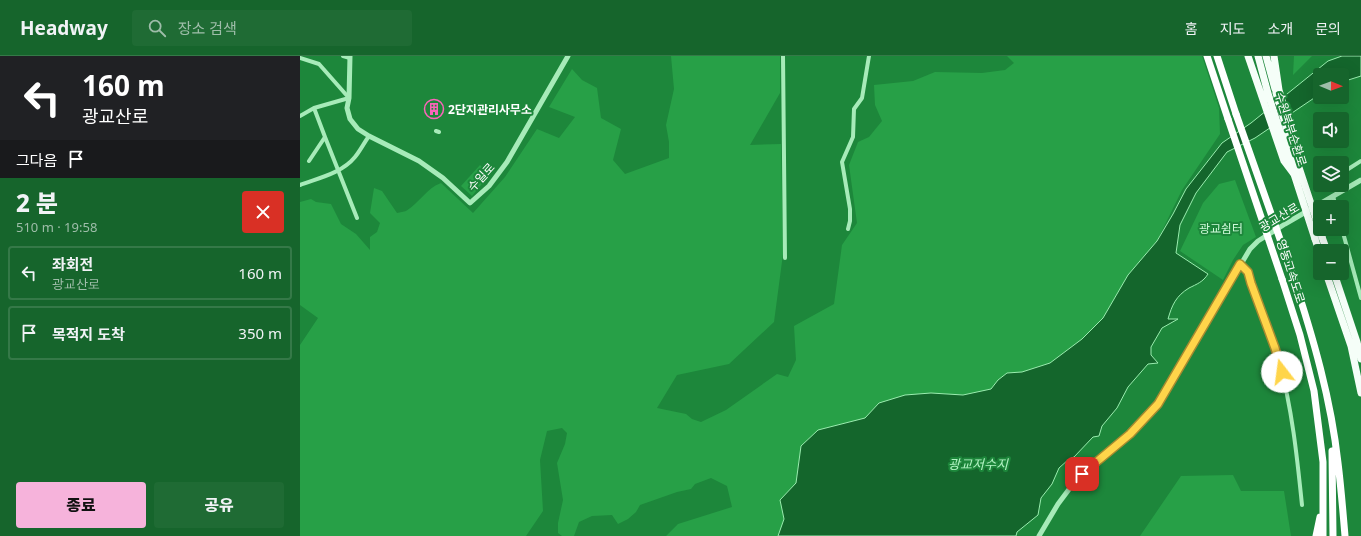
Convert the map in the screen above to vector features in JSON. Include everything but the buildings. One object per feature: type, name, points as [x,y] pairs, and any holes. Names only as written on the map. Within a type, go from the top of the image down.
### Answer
[{"type":"highway","name":"영동고속도로","points":[[1207,56],[1300,335],[1314,392],[1323,462],[1323,536]]},
{"type":"highway","name":"영동고속도로","points":[[1217,56],[1311,332],[1325,387],[1338,462],[1345,536]]},
{"type":"highway","points":[[1248,56],[1272,95]]},
{"type":"highway","name":"수원북부순환로","points":[[1258,56],[1290,140],[1319,244]]},
{"type":"highway","name":"수원북부순환로","points":[[1266,56],[1272,95],[1294,174],[1318,238],[1322,244]]},
{"type":"highway","points":[[1272,95],[1274,56]]},
{"type":"highway","points":[[1328,280],[1350,346],[1361,393]]},
{"type":"highway","points":[[1336,280],[1357,342],[1361,359]]},
{"type":"highway","name":"영동고속도로","points":[[1325,387],[1332,435],[1333,536]]},
{"type":"highway","name":"영동고속도로","points":[[1316,536],[1323,499]]},
{"type":"street","points":[[300,185],[347,165],[369,136],[358,129],[350,119],[347,108],[349,98],[350,57],[343,56]]},
{"type":"street","name":"수일로","points":[[369,136],[420,161],[443,178],[470,203],[489,186],[507,162],[568,56]]},
{"type":"street","points":[[783,56],[785,258]]},
{"type":"street","points":[[848,229],[850,209],[842,162],[853,137],[854,109],[862,98],[869,56]]},
{"type":"street","points":[[300,58],[318,64],[349,98]]},
{"type":"street","points":[[300,116],[314,108],[349,98]]},
{"type":"street","points":[[314,108],[357,218]]},
{"type":"street","points":[[309,161],[325,137]]},
{"type":"street","points":[[1349,169],[1361,161]]},
{"type":"street","name":"광교산로","points":[[1039,536],[1058,504],[1076,480],[1130,434],[1158,404],[1250,249],[1258,241],[1361,180]]},
{"type":"street","points":[[1333,196],[1334,200]]},
{"type":"street","points":[[1344,236],[1361,298]]},
{"type":"street","points":[[1240,264],[1248,272],[1279,359],[1293,423],[1302,505]]},
{"type":"green space","points":[[671,56],[780,56],[780,93],[750,145],[781,144],[783,254],[774,322],[729,364],[677,375],[657,408],[686,414],[692,419],[701,422],[726,410],[777,374],[788,377],[796,360],[794,326],[834,304],[842,245],[857,223],[849,165],[858,142],[869,137],[882,121],[875,105],[874,85],[913,81],[935,72],[982,73],[1005,70],[1014,63],[1007,56],[1202,56],[1219,108],[1220,134],[1182,190],[1157,241],[1128,275],[1103,318],[1082,339],[1050,363],[1022,372],[1007,373],[998,380],[991,389],[963,395],[931,393],[879,403],[865,418],[818,430],[801,446],[796,483],[780,500],[784,519],[778,536],[666,536],[678,524],[732,507],[727,486],[711,478],[695,484],[691,489],[677,492],[640,505],[636,512],[628,519],[618,524],[612,515],[592,516],[579,522],[574,536],[562,536],[558,533],[558,523],[563,500],[557,463],[565,444],[567,433],[562,428],[547,431],[540,460],[543,511],[526,536],[300,536],[300,345],[318,318],[300,305],[300,202],[311,199],[316,202],[331,204],[341,224],[356,234],[370,250],[370,237],[377,232],[380,223],[370,213],[374,188],[382,191],[397,213],[406,211],[431,188],[441,183],[473,213],[505,177],[537,129],[559,138],[575,117],[549,107],[572,69],[582,80],[597,88],[601,118],[621,129],[613,160],[625,174],[669,158],[669,142],[666,125],[674,89]]},
{"type":"green space","points":[[1294,56],[1312,56],[1293,75]]},
{"type":"green space","points":[[480,165],[490,174],[472,196],[461,186]]},
{"type":"green space","name":"광교쉼터","points":[[1235,180],[1256,237],[1243,245],[1233,260],[1223,280],[1180,251],[1203,203],[1219,184]]},
{"type":"green space","points":[[1233,475],[1241,491],[1284,491],[1291,536],[1140,536],[1181,476]]},
{"type":"water","name":"광교저수지","points":[[1342,56],[1361,56],[1361,76],[1349,80],[1349,68],[1319,68],[1328,61]]},
{"type":"water","name":"광교저수지","points":[[1313,73],[1313,99],[1255,138],[1227,152],[1196,193],[1180,225],[1176,253],[1208,274],[1202,281],[1181,294],[1175,301],[1168,319],[1178,319],[1162,328],[1151,347],[1151,355],[1158,363],[1148,364],[1128,387],[1117,408],[1102,426],[1099,436],[1093,437],[1074,457],[1069,459],[1059,468],[1052,484],[1041,498],[1038,515],[1017,532],[1016,536],[778,536],[784,519],[780,500],[796,483],[801,446],[818,430],[865,418],[879,403],[905,395],[931,393],[963,395],[991,389],[998,380],[1007,373],[1022,372],[1050,363],[1082,339],[1103,318],[1128,275],[1157,241],[1186,189],[1222,143],[1251,123]]},
{"type":"place","name":"2단지관리사무소","points":[[434,109]]},
{"type":"route","points":[[1082,474],[1124,440],[1154,410],[1177,374],[1240,264],[1248,272],[1279,359],[1282,372]]}]
